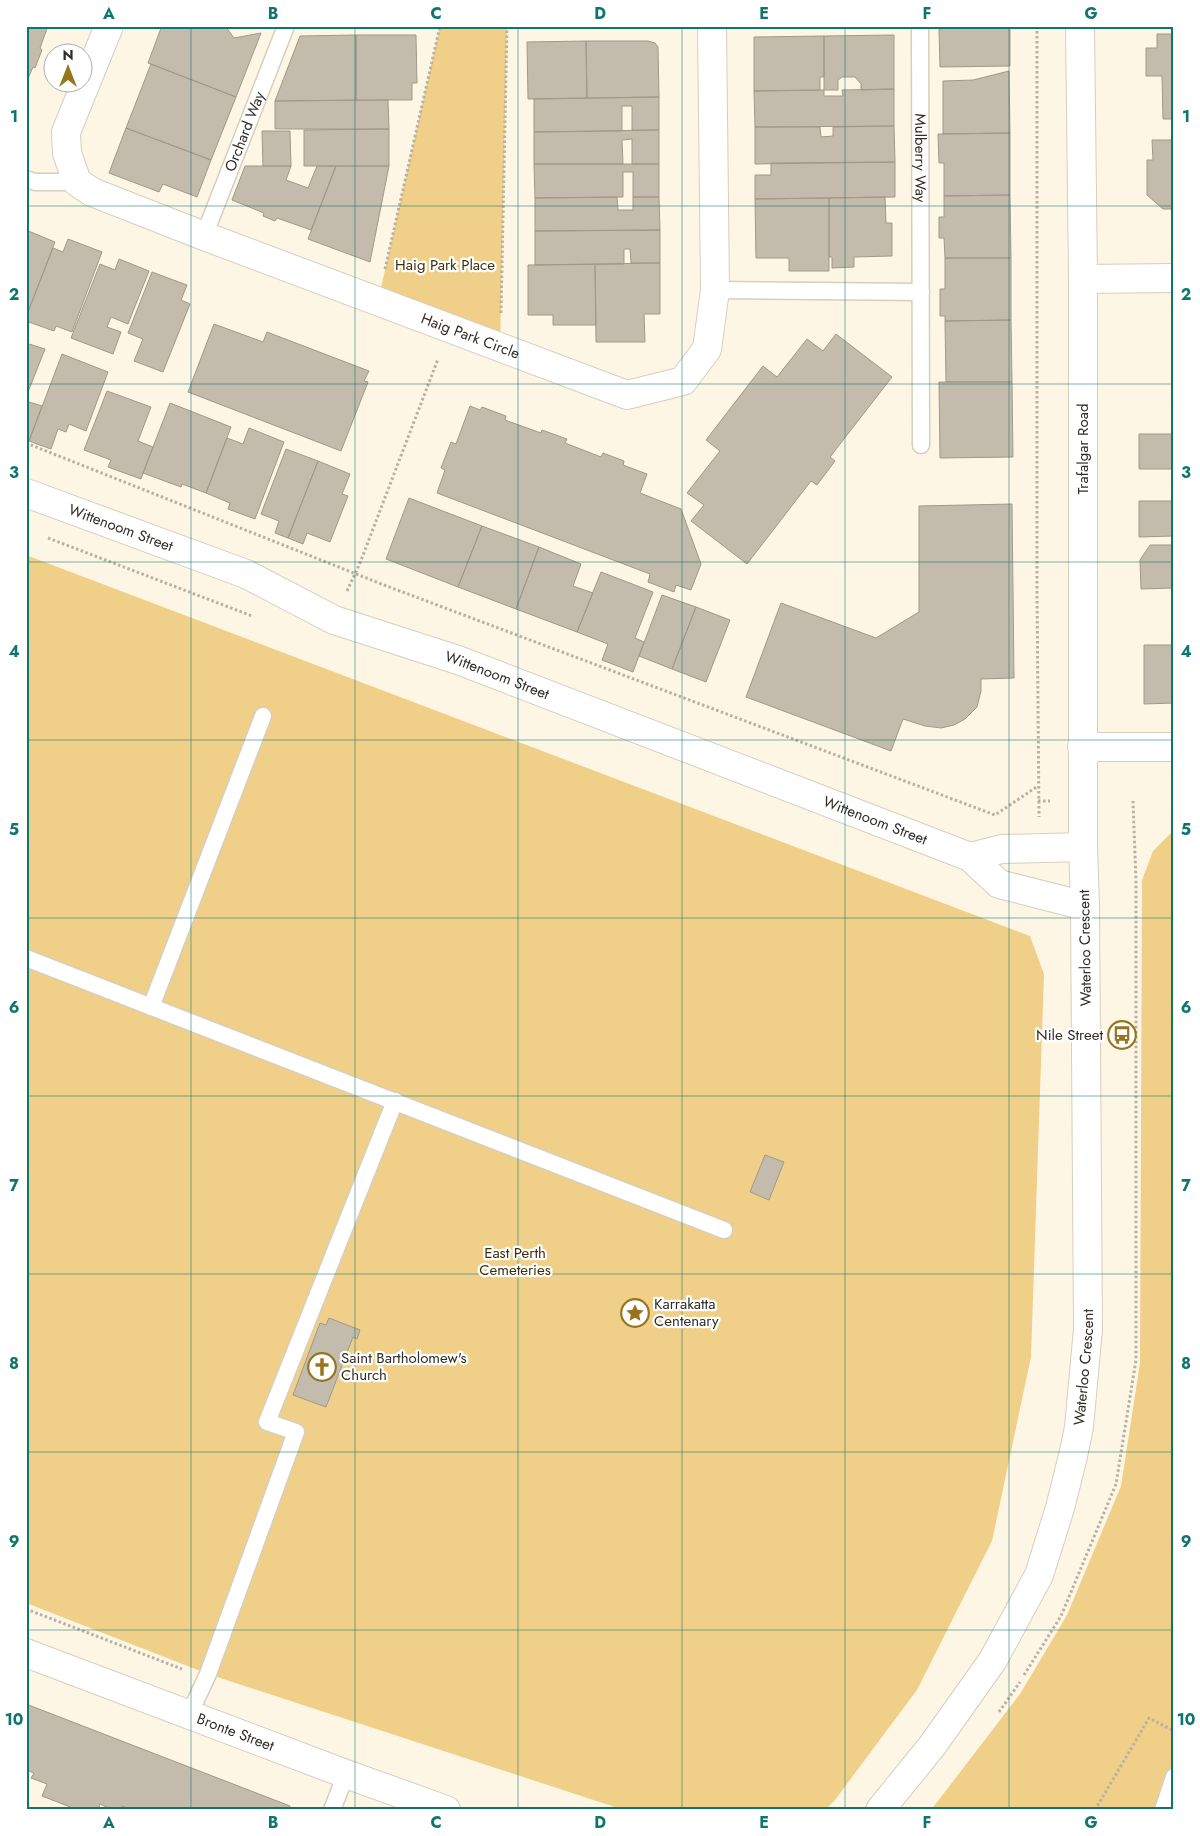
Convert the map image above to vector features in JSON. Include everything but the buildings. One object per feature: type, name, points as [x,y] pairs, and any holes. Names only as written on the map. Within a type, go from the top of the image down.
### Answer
[{"type":"street","points":[[77,182],[67,153],[66,132],[108,26]]},
{"type":"street","name":"Haig Park Circle","points":[[77,182],[92,192],[204,236],[627,395],[683,381],[707,349],[714,290],[712,26]]},
{"type":"street","name":"Trafalgar Road","points":[[1080,26],[1083,279],[1083,859]]},
{"type":"street","points":[[1083,279],[1174,278]]},
{"type":"street","name":"Wittenoom Street","points":[[26,493],[246,574],[292,600],[334,620],[458,660],[970,857],[999,884],[1085,906]]},
{"type":"street","points":[[1082,746],[1174,746]]},
{"type":"street","points":[[970,857],[1002,849],[1083,859]]},
{"type":"street","name":"Waterloo Crescent","points":[[880,1810],[932,1746],[993,1660],[1039,1575],[1060,1508],[1079,1428],[1088,1329],[1083,859]]},
{"type":"street","name":"Bronte Street","points":[[26,1653],[446,1810]]},
{"type":"lane","name":"Orchard Way","points":[[204,236],[286,26]]},
{"type":"lane","name":"Mulberry Way","points":[[920,26],[921,446]]},
{"type":"lane","points":[[26,179],[34,182],[77,182]]},
{"type":"lane","points":[[714,290],[921,292]]},
{"type":"lane","points":[[151,1008],[263,716]]},
{"type":"lane","points":[[26,958],[724,1230]]},
{"type":"lane","points":[[189,1715],[208,1674],[296,1432],[267,1422],[395,1101]]},
{"type":"lane","points":[[332,1810],[346,1774]]},
{"type":"lane","points":[[1163,1810],[1174,1777]]},
{"type":"path","points":[[378,301],[440,26]]},
{"type":"path","points":[[500,348],[507,26]]},
{"type":"path","points":[[1037,26],[1039,820]]},
{"type":"path","points":[[344,596],[356,573],[431,380]]},
{"type":"path","points":[[26,443],[613,672],[995,815],[1038,786]]},
{"type":"path","points":[[1038,801],[1056,801]]},
{"type":"path","points":[[26,1609],[188,1671],[208,1674]]},
{"type":"path","points":[[1094,1810],[1150,1718],[1174,1731]]},
{"type":"green space","name":"Haig Park Place","points":[[440,26],[507,26],[500,348],[378,301]]},
{"type":"green space","name":"East Perth Cemeteries","points":[[26,555],[1030,936],[1044,974],[1031,1357],[992,1541],[917,1690],[835,1800],[825,1810],[624,1810],[208,1674],[26,1603]]},
{"type":"green space","points":[[1174,830],[1174,1810],[931,1810],[1020,1694],[1067,1615],[1121,1486],[1140,1363],[1142,880],[1153,851]]},
{"type":"place","name":"Nile Street","points":[[1122,1035]]},
{"type":"place","name":"Karrakatta Centenary","points":[[635,1313]]},
{"type":"place","name":"Saint Bartholomew's Church","points":[[322,1367]]}]
